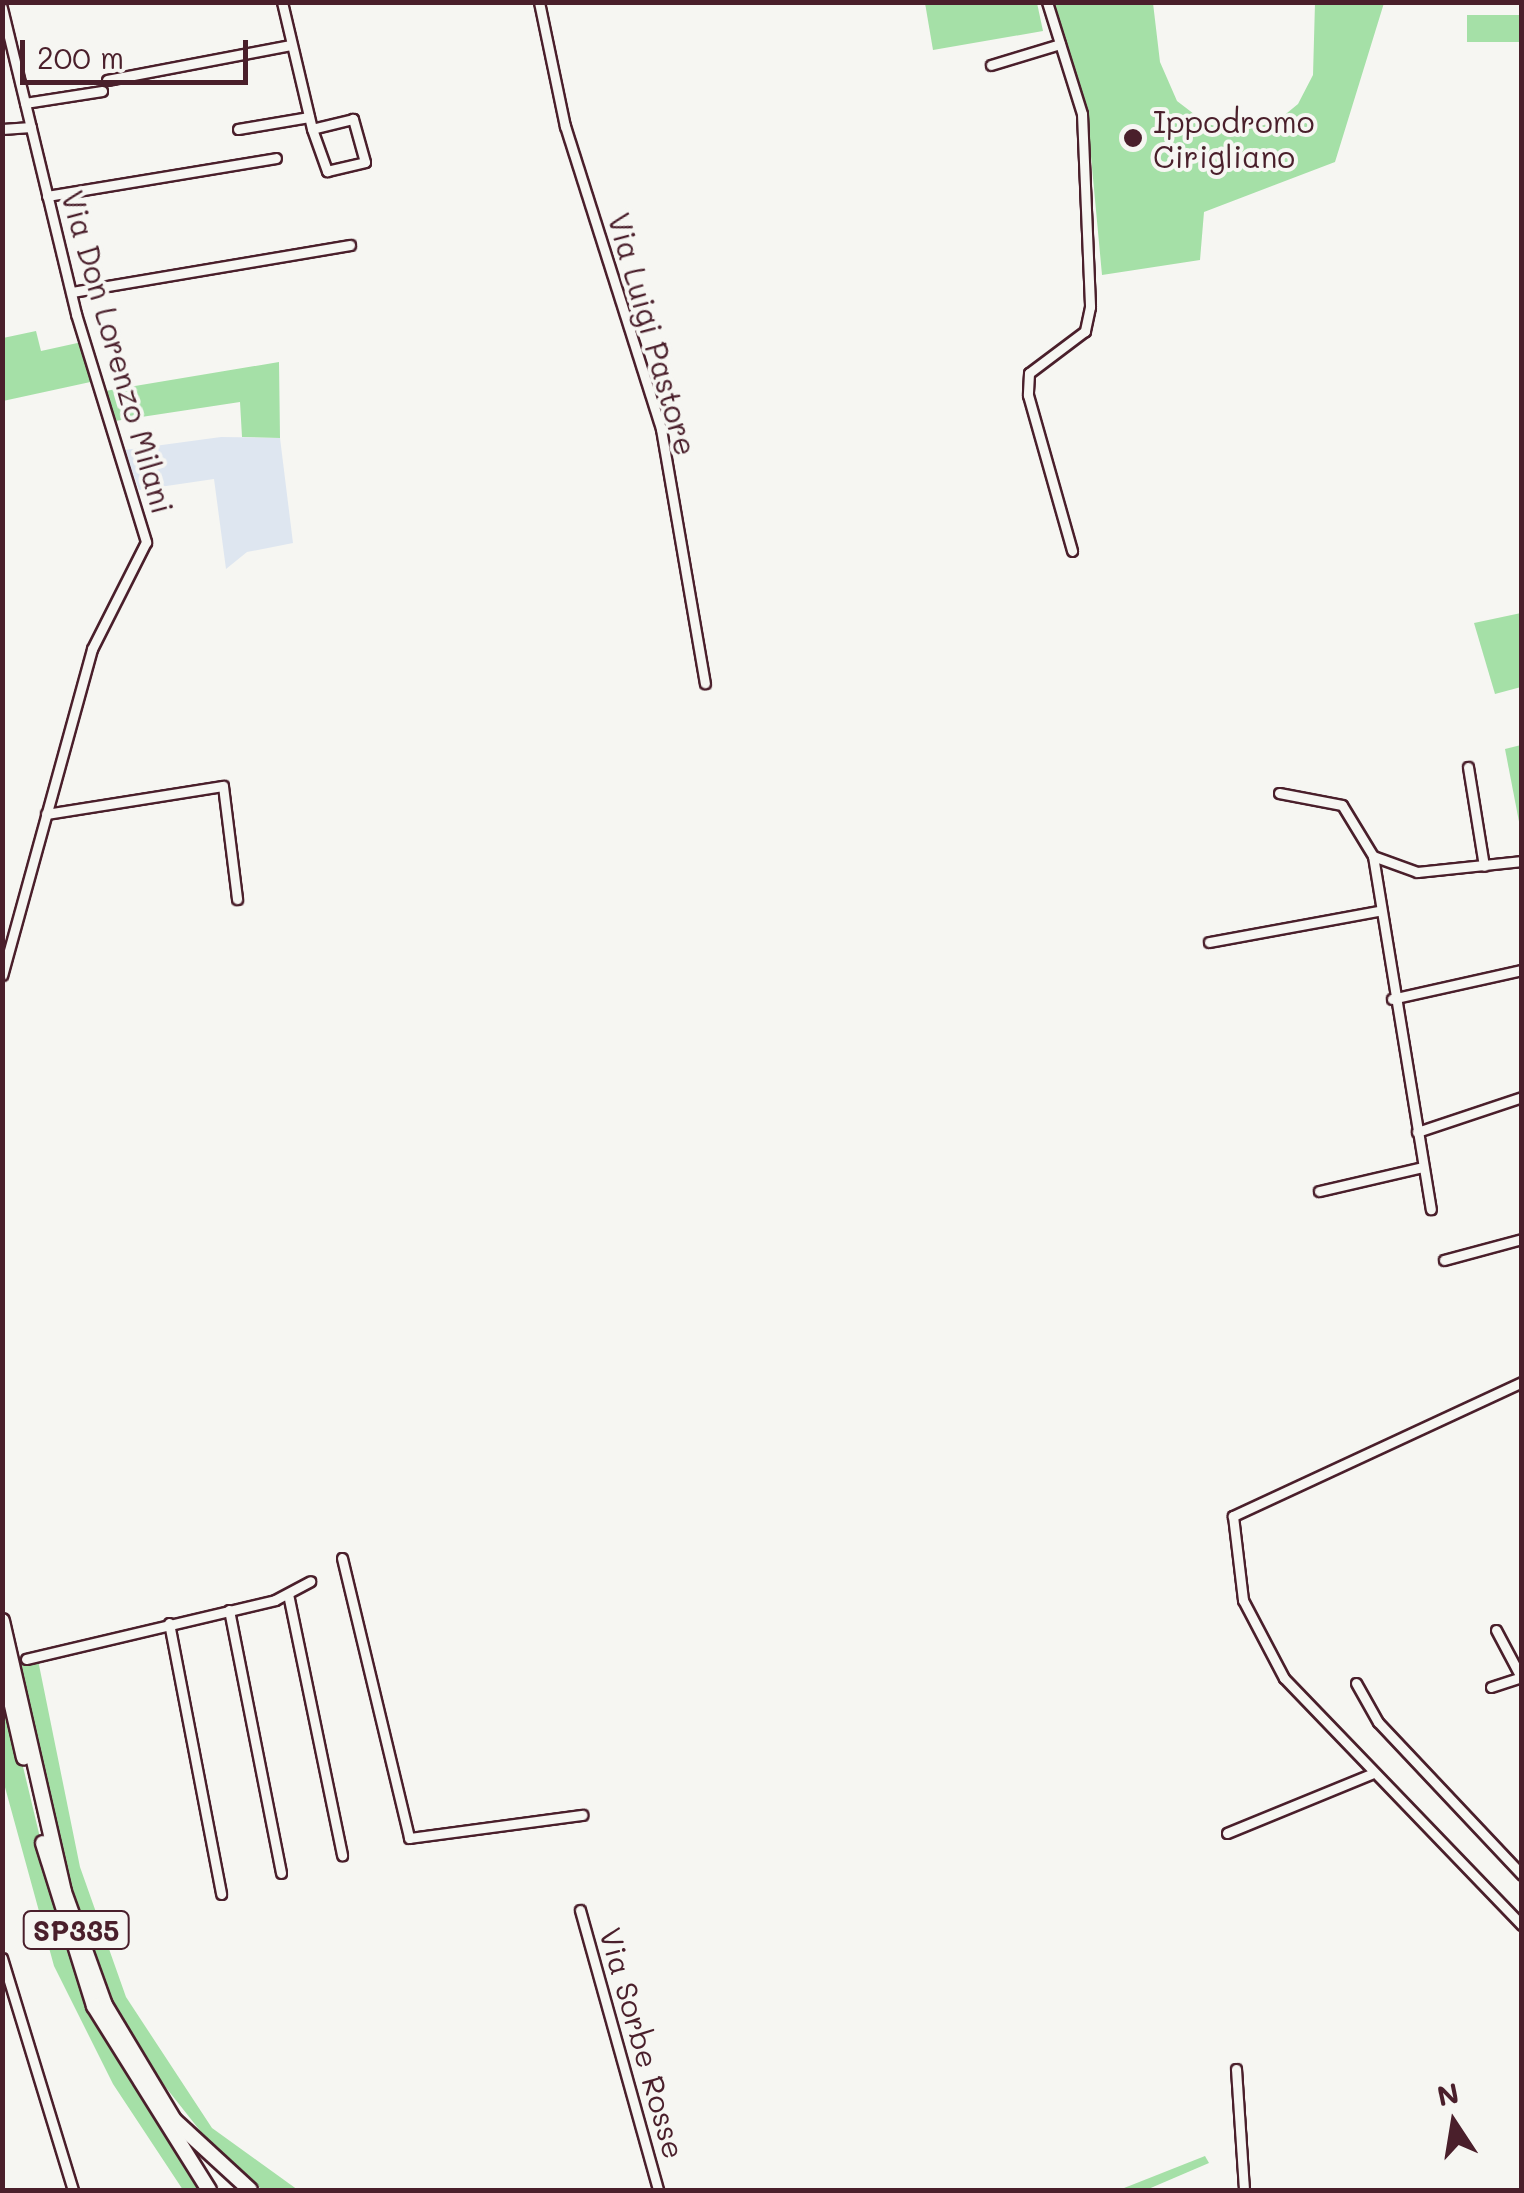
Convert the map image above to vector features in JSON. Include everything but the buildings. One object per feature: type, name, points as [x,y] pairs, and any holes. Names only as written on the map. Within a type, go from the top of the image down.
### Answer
[{"type":"highway","name":"SP335","points":[[2,1620],[64,1892],[105,2006],[174,2120],[250,2190]]},
{"type":"highway","name":"SP335","points":[[2,1662],[72,1952],[134,2082],[208,2188]]},
{"type":"street","points":[[282,2],[312,129],[328,172],[365,162],[353,119],[312,129]]},
{"type":"street","name":"Via Luigi Pastore","points":[[539,2],[564,126],[660,429],[705,683]]},
{"type":"street","points":[[1047,2],[1082,114],[1090,307],[1085,331],[1029,374],[1028,395],[1072,551]]},
{"type":"street","name":"Via Don Lorenzo Milani","points":[[2,8],[72,292],[146,542],[92,649],[46,814],[30,899],[2,975]]},
{"type":"street","points":[[991,65],[1060,44]]},
{"type":"street","points":[[107,80],[291,45]]},
{"type":"street","points":[[2,68],[16,67]]},
{"type":"street","points":[[26,103],[102,92]]},
{"type":"street","points":[[238,129],[309,117]]},
{"type":"street","points":[[2,129],[31,127]]},
{"type":"street","points":[[47,196],[276,158]]},
{"type":"street","points":[[72,292],[350,245]]},
{"type":"street","points":[[1468,767],[1484,866]]},
{"type":"street","points":[[46,814],[223,786],[237,899]]},
{"type":"street","points":[[1280,793],[1342,805],[1374,856],[1392,999],[1431,1209]]},
{"type":"street","points":[[1374,856],[1411,872],[1522,861]]},
{"type":"street","points":[[1209,942],[1378,911]]},
{"type":"street","points":[[1392,999],[1522,970]]},
{"type":"street","points":[[1417,1132],[1522,1098]]},
{"type":"street","points":[[1319,1191],[1423,1167]]},
{"type":"street","points":[[1444,1260],[1522,1239]]},
{"type":"street","points":[[1522,1382],[1317,1485],[1234,1511],[1243,1600],[1262,1644],[1371,1774],[1522,1925]]},
{"type":"street","points":[[342,1558],[409,1838],[582,1814]]},
{"type":"street","points":[[26,1659],[288,1594],[310,1581]]},
{"type":"street","points":[[288,1594],[342,1855]]},
{"type":"street","points":[[229,1610],[281,1873]]},
{"type":"street","points":[[169,1623],[221,1894]]},
{"type":"street","points":[[1491,1687],[1521,1677],[1496,1630]]},
{"type":"street","points":[[1356,1683],[1388,1734],[1522,1875]]},
{"type":"street","points":[[1227,1832],[1371,1774]]},
{"type":"street","name":"Via Sorbe Rosse","points":[[580,1910],[658,2190]]},
{"type":"street","points":[[2,1958],[73,2190]]},
{"type":"street","points":[[1236,2069],[1244,2190]]},
{"type":"shaded area","points":[[221,437],[280,438],[293,543],[247,552],[226,569],[214,479],[139,490],[125,450]]},
{"type":"green space","points":[[925,3],[1037,3],[1043,31],[933,50]]},
{"type":"green space","name":"Ippodromo Cirigliano","points":[[1054,3],[1153,3],[1160,62],[1177,101],[1207,124],[1239,131],[1276,122],[1298,104],[1313,75],[1315,3],[1384,3],[1335,162],[1204,212],[1200,260],[1102,275],[1089,135]]},
{"type":"green space","points":[[1467,15],[1521,15],[1521,42],[1467,42]]},
{"type":"green space","points":[[36,331],[41,351],[82,342],[95,381],[3,401],[3,338]]},
{"type":"green space","points":[[279,362],[280,438],[242,437],[240,402],[115,421],[105,391]]},
{"type":"green space","points":[[1521,613],[1521,687],[1495,694],[1474,623]]},
{"type":"green space","points":[[1522,745],[1521,832],[1505,749]]},
{"type":"green space","points":[[38,1660],[80,1867],[126,1997],[212,2128],[298,2190],[263,2190],[224,2161],[141,2056],[102,1979],[68,1880],[21,1664]]},
{"type":"green space","points":[[2,1679],[67,1950],[118,2060],[205,2190],[183,2190],[113,2084],[54,1966],[3,1780]]},
{"type":"green space","points":[[1205,2156],[1209,2163],[1146,2190],[1119,2190]]},
{"type":"place","name":"Ippodromo Cirigliano","points":[[1133,138]]}]
